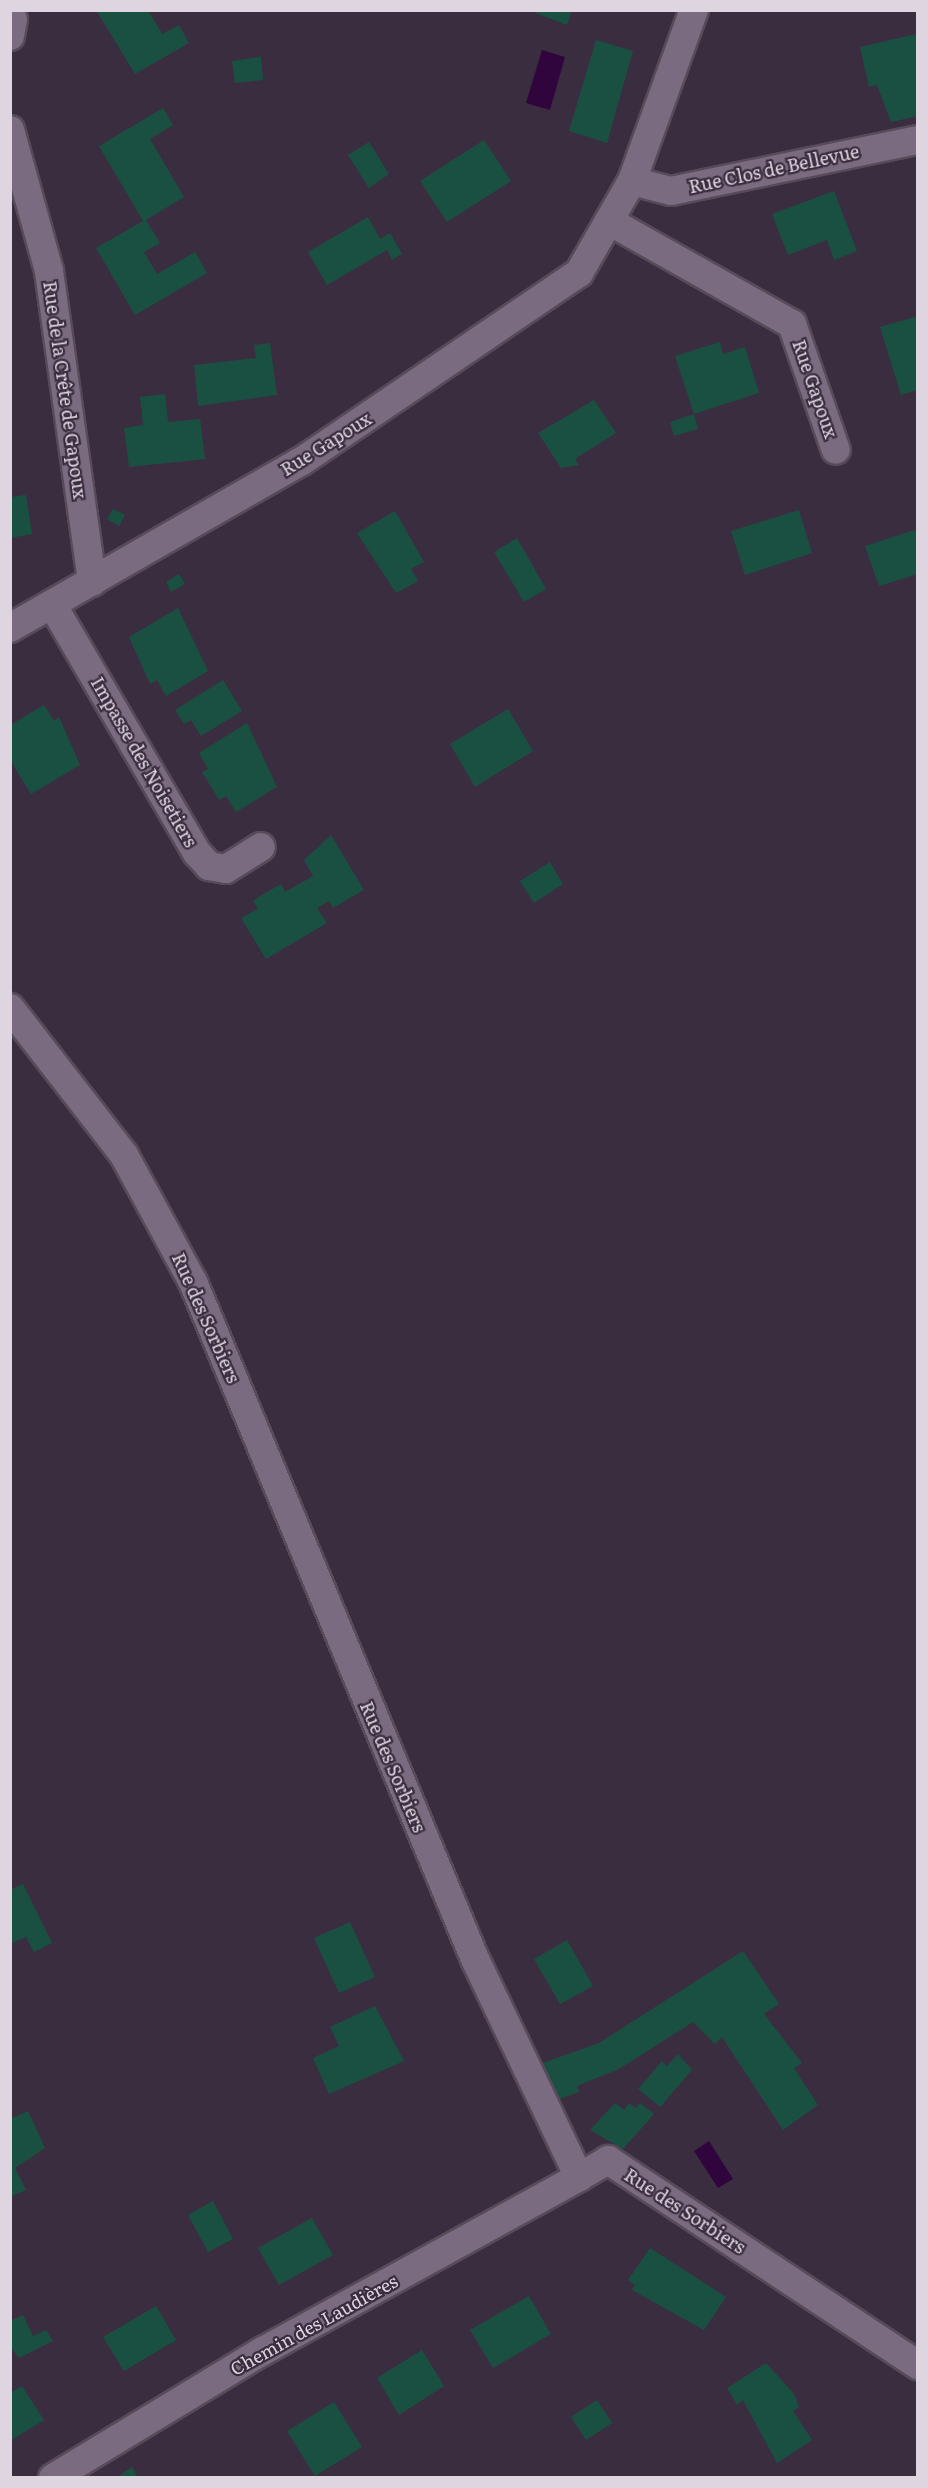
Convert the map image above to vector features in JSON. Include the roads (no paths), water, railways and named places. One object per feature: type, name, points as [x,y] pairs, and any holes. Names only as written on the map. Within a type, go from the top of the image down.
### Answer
[{"type":"street","name":"Rue Gapoux","points":[[10,628],[302,461],[463,355],[579,273],[632,181],[694,10]]},
{"type":"street","name":"Rue de la Crête de Gapoux","points":[[10,130],[49,271],[92,582]]},
{"type":"street","name":"Rue Clos de Bellevue","points":[[632,181],[671,191],[918,140]]},
{"type":"street","name":"Rue Gapoux","points":[[609,221],[792,324],[836,450]]},
{"type":"street","name":"Impasse des Noisetiers","points":[[52,604],[196,853],[208,866],[226,869],[261,847]]},
{"type":"street","name":"Rue des Sorbiers","points":[[10,1008],[124,1155],[193,1282],[475,1959],[579,2177],[608,2160],[918,2365]]},
{"type":"street","name":"Chemin des Laudières","points":[[52,2478],[263,2351],[579,2177]]}]
